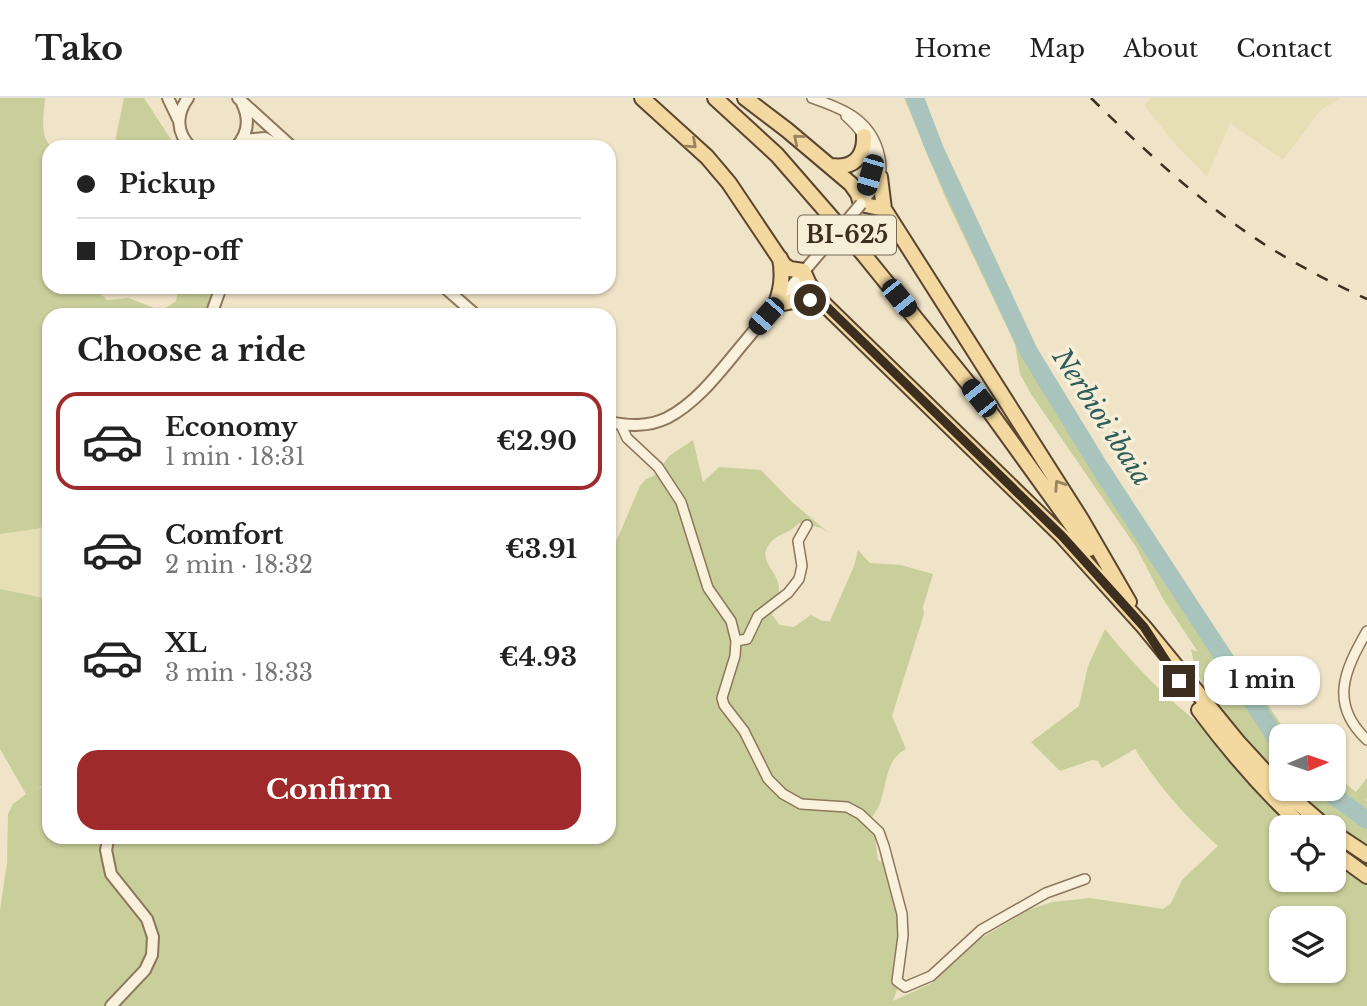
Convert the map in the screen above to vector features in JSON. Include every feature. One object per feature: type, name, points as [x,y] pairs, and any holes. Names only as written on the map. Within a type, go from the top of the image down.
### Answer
[{"type":"main road","points":[[642,98],[714,166],[790,269],[803,271],[808,284],[824,304],[1062,536],[1144,627]]},
{"type":"main road","name":"BI-625","points":[[715,98],[777,155],[874,267],[979,398],[1144,627],[1227,748],[1291,815]]},
{"type":"main road","points":[[744,98],[851,184],[861,204],[884,209]]},
{"type":"main road","points":[[831,166],[847,166],[855,162],[862,155],[864,136]]},
{"type":"main road","points":[[880,177],[884,209],[1081,519],[1144,627]]},
{"type":"main road","points":[[775,305],[782,277],[780,258]]},
{"type":"main road","points":[[775,305],[799,300],[824,304]]},
{"type":"main road","name":"BI-625","points":[[1144,627],[1269,776]]},
{"type":"main road","name":"BI-625","points":[[1296,802],[1312,815]]},
{"type":"main road","points":[[1346,841],[1367,855]]},
{"type":"main road","points":[[1346,861],[1367,876]]},
{"type":"street","points":[[168,98],[185,140]]},
{"type":"street","points":[[179,121],[180,112],[188,98]]},
{"type":"street","points":[[238,98],[247,117],[246,132],[241,140]]},
{"type":"street","points":[[238,98],[284,140]]},
{"type":"street","points":[[813,98],[845,115],[864,136],[872,160],[861,204]]},
{"type":"street","points":[[616,424],[647,424],[659,421],[684,407],[721,369],[861,204],[880,177],[880,158],[874,138],[861,120],[834,105],[813,98]]},
{"type":"street","points":[[452,294],[467,308]]},
{"type":"street","points":[[621,425],[627,438],[658,467],[681,502],[708,588],[731,621],[736,641],[735,656],[722,698],[724,705],[744,731],[768,779],[783,794],[801,804],[847,807],[860,814],[879,832],[902,914],[903,936],[897,981],[905,987],[931,976],[981,930],[1046,893],[1085,879]]},
{"type":"street","points":[[736,641],[747,639],[758,616],[788,593],[799,579],[802,566],[798,541],[807,525]]},
{"type":"street","points":[[1367,631],[1351,659],[1345,675],[1344,690],[1345,706],[1351,723],[1367,740]]},
{"type":"street","points":[[107,844],[111,874],[147,919],[153,937],[152,955],[145,970],[111,1006]]},
{"type":"shaded area","points":[[1151,98],[1340,98],[1320,111],[1283,160],[1230,123],[1207,177],[1170,138],[1144,105]]},
{"type":"shaded area","points":[[42,527],[42,598],[0,589],[0,534]]},
{"type":"green space","points":[[0,98],[45,98],[43,117],[46,140],[42,140],[42,294],[101,294],[107,300],[129,298],[154,308],[42,308],[42,527],[0,534]]},
{"type":"green space","points":[[124,98],[144,98],[171,140],[115,140]]},
{"type":"green space","points":[[904,98],[919,98],[938,148],[1056,393],[1281,724],[1269,724],[1269,802],[1346,802],[1346,784],[1356,792],[1367,778],[1367,800],[1364,799],[1367,801],[1367,1006],[0,1006],[0,910],[7,863],[8,814],[13,804],[26,794],[0,749],[0,589],[42,598],[42,786],[37,789],[42,787],[42,844],[616,844],[616,542],[640,486],[655,475],[669,456],[693,440],[703,482],[719,467],[761,470],[792,502],[829,533],[821,528],[799,523],[768,546],[767,562],[779,588],[772,615],[780,625],[794,627],[811,615],[822,621],[830,621],[854,566],[858,550],[870,563],[901,565],[933,574],[923,607],[924,614],[892,716],[906,749],[892,762],[878,809],[872,817],[878,860],[884,863],[894,898],[898,931],[904,944],[903,973],[893,1001],[932,983],[980,939],[1028,910],[1052,902],[1090,898],[1163,909],[1171,903],[1182,880],[1218,846],[1173,800],[1135,749],[1102,768],[1098,761],[1092,760],[1060,771],[1031,742],[1079,706],[1088,666],[1105,629],[1152,682],[1205,729],[1217,715],[1195,668],[1191,649],[1198,652],[1163,599],[1136,547],[1020,374],[1015,344],[946,199]]},
{"type":"green space","points":[[178,294],[216,294],[212,308],[166,308],[176,301]]},
{"type":"waterway","name":"Nerbioi ibaia","points":[[915,98],[935,150],[1029,352],[1098,465],[1269,727]]},
{"type":"waterway","name":"Nerbioi ibaia","points":[[1342,802],[1367,820]]},
{"type":"railway","points":[[1091,98],[1155,159],[1224,216],[1284,256],[1367,299]]},
{"type":"route","points":[[810,300],[824,304],[1062,536],[1144,627],[1179,681]]}]
